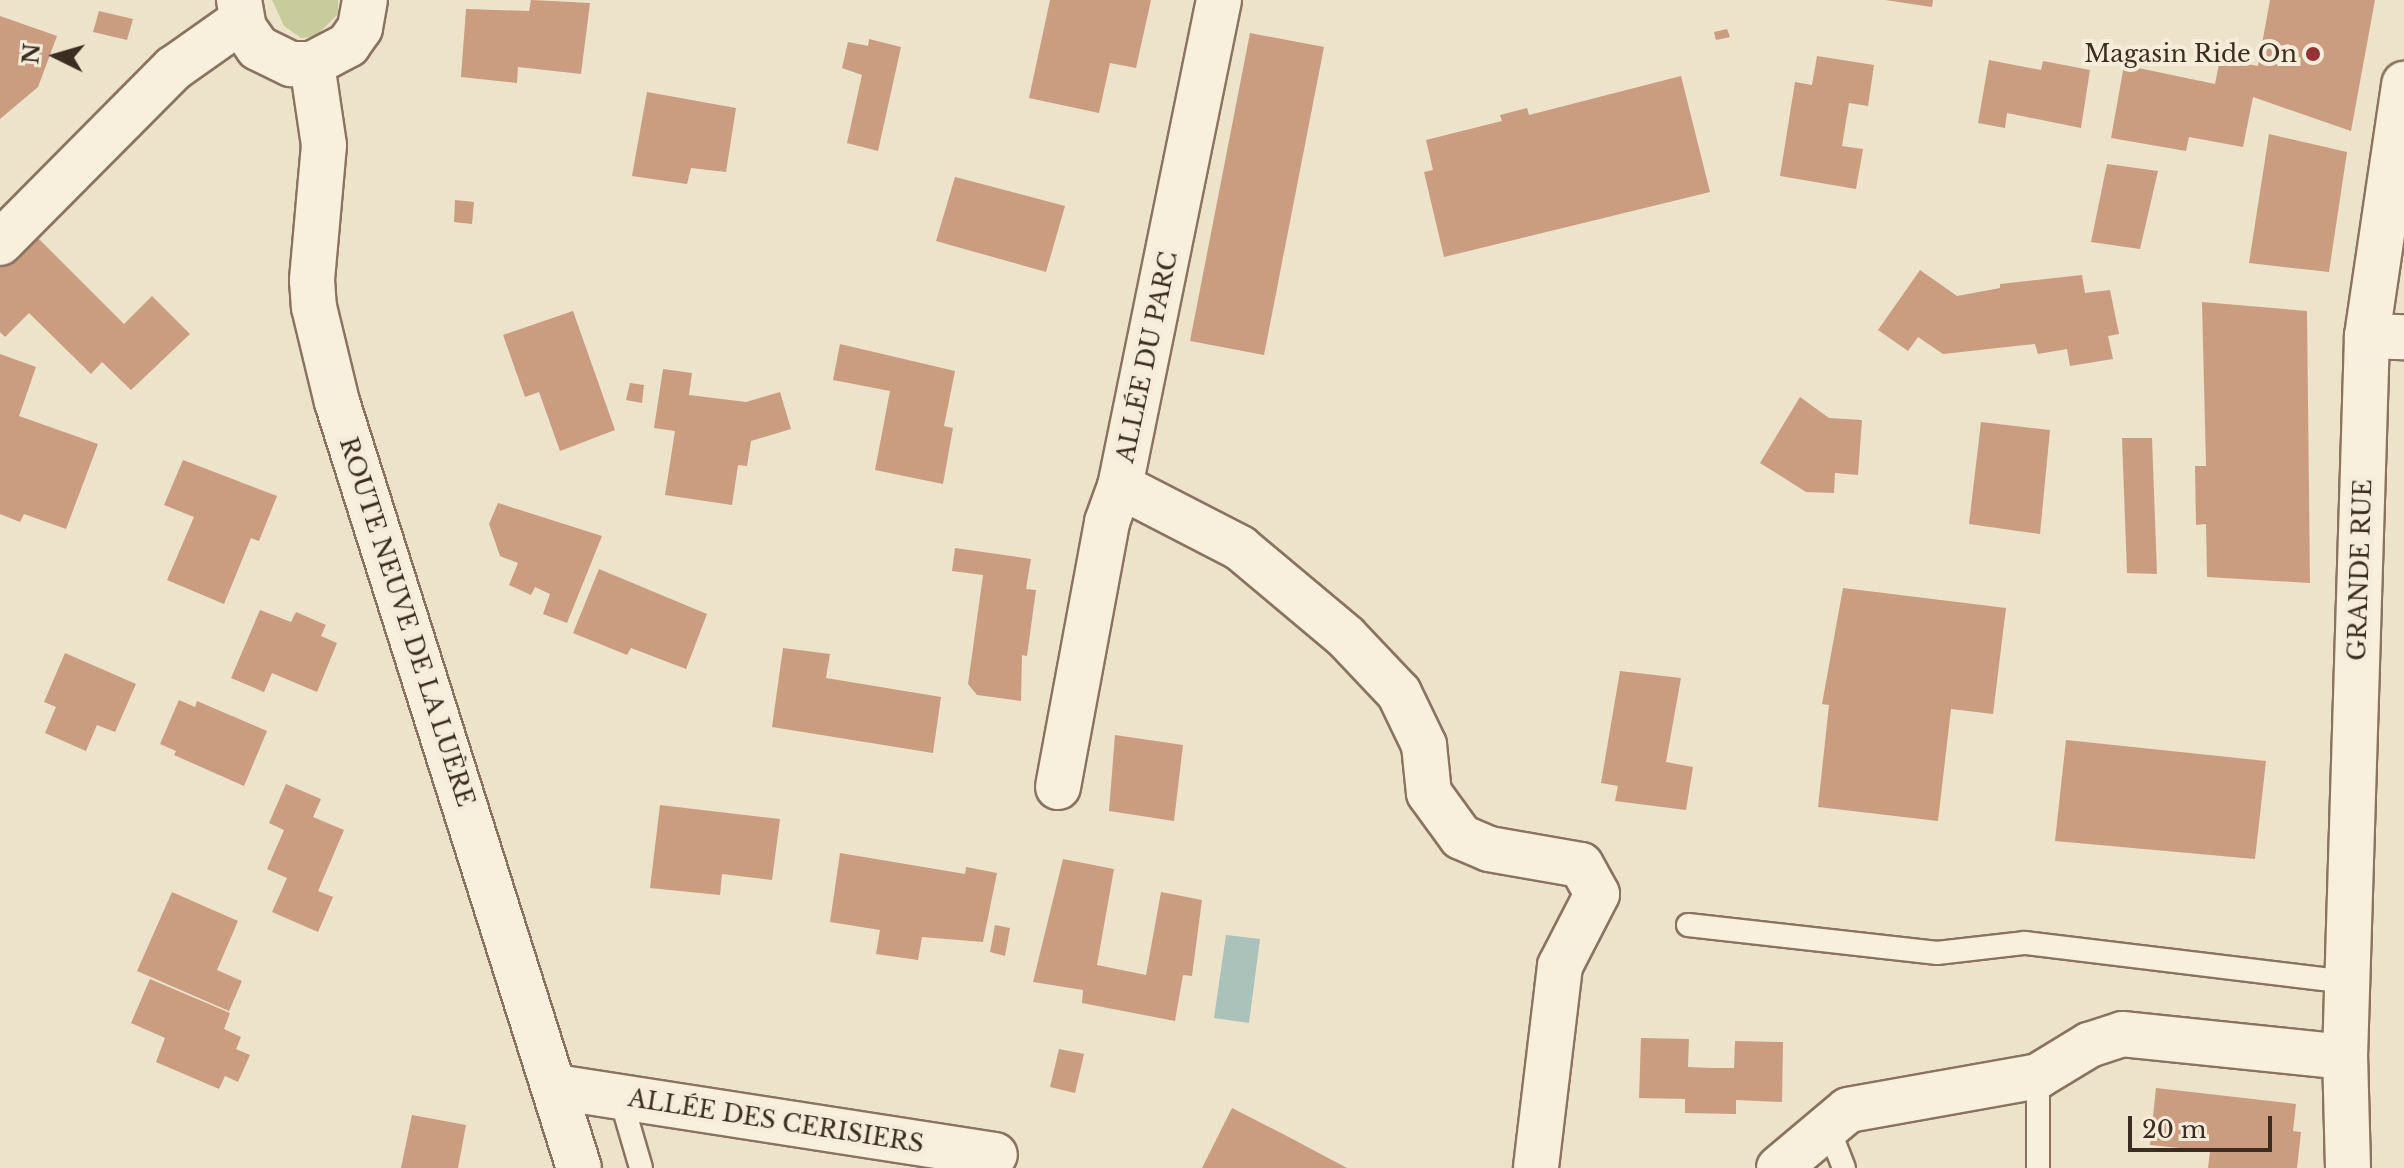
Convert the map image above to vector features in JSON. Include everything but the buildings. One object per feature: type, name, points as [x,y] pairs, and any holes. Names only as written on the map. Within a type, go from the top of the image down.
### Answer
[{"type":"street","points":[[0,243],[174,68],[240,10],[258,48],[273,58],[312,64],[348,45],[360,28],[365,0]]},
{"type":"street","name":"ALLÉE DU PARC","points":[[1219,0],[1120,486],[1240,548],[1346,637],[1399,693],[1424,745],[1429,793],[1461,837],[1489,849],[1581,865],[1597,894],[1560,966],[1536,1168]]},
{"type":"street","name":"ROUTE NEUVE DE LA LUÈRE","points":[[312,64],[324,145],[312,280],[314,307],[337,402],[556,1087],[579,1168]]},
{"type":"street","name":"GRANDE RUE","points":[[2348,1168],[2345,1057],[2347,982],[2404,84]]},
{"type":"street","points":[[1058,787],[1107,522],[1120,486]]},
{"type":"street","points":[[1779,1168],[1848,1110],[2038,1076],[2089,1045],[2122,1034],[2345,1057]]},
{"type":"street","name":"ALLÉE DES CERISIERS","points":[[556,1087],[995,1155]]},
{"type":"lane","points":[[1688,925],[1937,953],[2025,943],[2347,982]]},
{"type":"lane","points":[[2038,1076],[2038,1168]]},
{"type":"lane","points":[[620,1096],[641,1168]]},
{"type":"lane","points":[[1828,1127],[1844,1168]]},
{"type":"green space","points":[[272,0],[338,0],[338,14],[315,37],[301,38],[284,26]]},
{"type":"water","points":[[1226,935],[1260,939],[1249,1023],[1214,1018]]},
{"type":"place","name":"Magasin Ride On","points":[[2313,54]]}]
